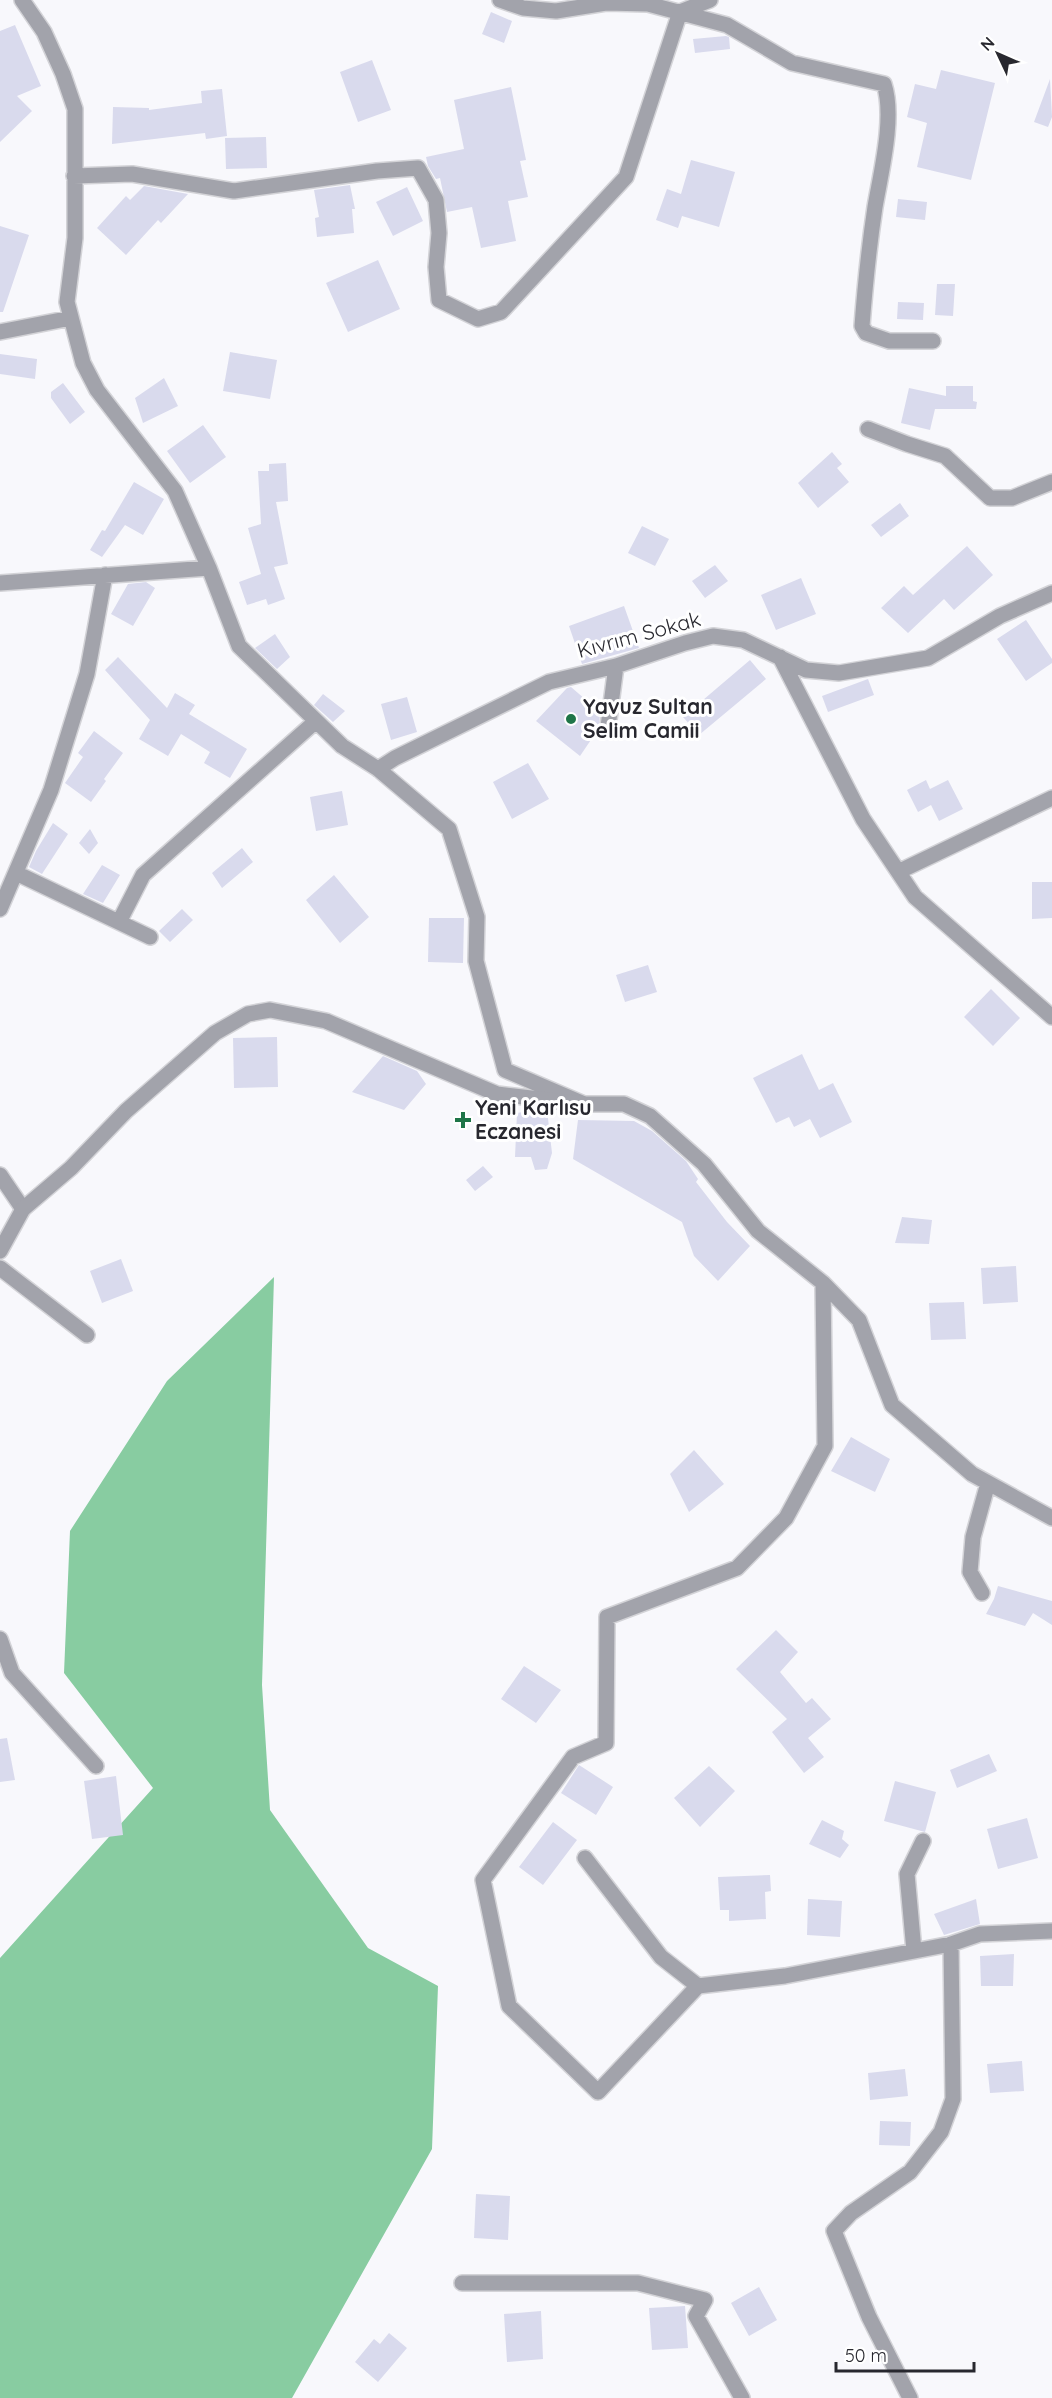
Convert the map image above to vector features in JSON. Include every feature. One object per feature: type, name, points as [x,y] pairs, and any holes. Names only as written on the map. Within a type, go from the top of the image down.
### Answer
[{"type":"street","points":[[21,0],[44,32],[63,74],[75,109],[75,238],[67,302],[82,363],[97,390],[175,491],[209,568],[239,646],[342,746],[378,769],[449,829],[477,916],[476,961],[505,1070],[584,1104]]},
{"type":"street","points":[[500,0],[523,8],[556,11],[606,3],[648,4],[727,25],[792,63],[884,84],[888,94],[886,142],[865,281],[862,326],[866,333],[890,341],[933,341]]},
{"type":"street","points":[[680,12],[710,0]]},
{"type":"street","points":[[74,176],[132,174],[234,191],[377,171],[418,168],[436,200],[439,233],[436,267],[439,300],[478,319],[501,312],[626,177],[680,12]]},
{"type":"street","points":[[0,332],[71,318]]},
{"type":"street","points":[[868,429],[945,456],[990,498],[1012,498],[1052,482]]},
{"type":"street","points":[[0,583],[209,568]]},
{"type":"street","points":[[0,909],[51,790],[87,674],[105,575]]},
{"type":"street","name":"Kıvrım Sokak","points":[[378,769],[395,758],[549,682],[616,666],[713,636],[743,640],[806,670],[839,673],[928,658],[1000,616],[1052,592]]},
{"type":"street","points":[[780,657],[863,819],[900,871],[915,897],[1052,1017]]},
{"type":"street","points":[[608,727],[616,666]]},
{"type":"street","points":[[119,922],[143,875],[316,721]]},
{"type":"street","points":[[900,871],[1052,798]]},
{"type":"street","points":[[16,873],[150,937]]},
{"type":"street","points":[[0,1251],[23,1209],[71,1168],[126,1111],[215,1033],[248,1014],[270,1010],[326,1021],[497,1094],[584,1104],[624,1104],[650,1116],[704,1164],[758,1231],[823,1283],[859,1320],[892,1405],[945,1452],[988,1483],[1052,1518]]},
{"type":"street","points":[[0,1175],[23,1209]]},
{"type":"street","points":[[0,1268],[87,1335]]},
{"type":"street","points":[[823,1283],[825,1446],[786,1518],[737,1568],[607,1617],[606,1743],[573,1757],[483,1880],[509,2006],[598,2092],[698,1986],[785,1976],[951,1944],[980,1934],[1052,1931]]},
{"type":"street","points":[[982,1593],[970,1572],[973,1536],[988,1483]]},
{"type":"street","points":[[0,1639],[12,1673],[96,1766]]},
{"type":"street","points":[[914,1951],[907,1874],[923,1840]]},
{"type":"street","points":[[585,1858],[661,1957],[698,1986]]},
{"type":"street","points":[[910,2398],[869,2317],[834,2231],[851,2213],[910,2172],[941,2132],[953,2099],[951,1944]]},
{"type":"street","points":[[462,2283],[638,2283],[705,2300],[696,2316],[742,2398]]},
{"type":"green space","points":[[274,1277],[262,1685],[270,1810],[368,1948],[438,1986],[432,2149],[292,2398],[0,2398],[0,1958],[153,1788],[64,1673],[70,1531],[167,1381]]},
{"type":"building","points":[[491,12],[512,21],[504,43],[482,34]]},
{"type":"building","points":[[15,25],[41,86],[17,96],[32,111],[0,142],[0,31]]},
{"type":"building","points":[[729,37],[730,49],[695,53],[693,39]]},
{"type":"building","points":[[372,60],[391,110],[358,122],[340,72]]},
{"type":"building","points":[[941,70],[995,83],[971,180],[917,167],[927,123],[907,117],[915,84],[936,89]]},
{"type":"building","points":[[1050,79],[1052,117],[1048,127],[1034,122]]},
{"type":"building","points":[[511,87],[526,160],[520,161],[528,197],[508,201],[516,241],[481,248],[472,207],[447,212],[440,178],[436,179],[428,166],[426,157],[464,149],[454,100]]},
{"type":"building","points":[[222,89],[227,136],[206,139],[205,133],[112,144],[113,107],[149,108],[149,110],[202,103],[201,91]]},
{"type":"building","points":[[266,137],[267,168],[226,169],[225,138]]},
{"type":"building","points":[[691,160],[735,172],[719,227],[682,216],[678,228],[656,220],[667,189],[681,194]]},
{"type":"building","points":[[350,185],[355,209],[352,209],[354,233],[317,237],[315,218],[319,217],[314,190]]},
{"type":"building","points":[[144,186],[188,194],[161,223],[158,220],[126,255],[97,228],[126,196],[130,200]]},
{"type":"building","points":[[407,187],[423,221],[393,236],[376,202]]},
{"type":"building","points":[[898,199],[927,202],[925,220],[896,217]]},
{"type":"building","points":[[0,226],[29,235],[3,312],[0,312]]},
{"type":"building","points":[[378,260],[400,309],[348,332],[326,283]]},
{"type":"building","points":[[937,284],[955,284],[953,316],[935,315]]},
{"type":"building","points":[[898,302],[924,303],[923,320],[897,319]]},
{"type":"building","points":[[230,352],[277,360],[270,399],[223,391]]},
{"type":"building","points":[[0,354],[37,359],[35,379],[0,374]]},
{"type":"building","points":[[164,378],[178,406],[143,423],[135,398]]},
{"type":"building","points":[[63,383],[85,412],[70,424],[51,398],[51,392]]},
{"type":"building","points":[[946,386],[973,386],[973,401],[977,402],[976,409],[935,409],[930,430],[901,423],[909,388],[946,396]]},
{"type":"building","points":[[203,425],[226,457],[190,483],[167,451]]},
{"type":"building","points":[[832,452],[842,464],[837,468],[849,482],[818,508],[798,483]]},
{"type":"building","points":[[286,463],[288,501],[276,502],[288,564],[274,567],[285,599],[268,605],[266,599],[247,605],[239,582],[261,574],[248,528],[261,524],[258,471],[269,471],[269,464]]},
{"type":"building","points":[[134,482],[164,499],[143,535],[125,525],[102,557],[90,550],[102,530],[105,531]]},
{"type":"building","points":[[900,503],[909,516],[881,537],[871,525]]},
{"type":"building","points":[[642,526],[669,539],[655,566],[628,553]]},
{"type":"building","points":[[967,546],[993,575],[954,610],[944,599],[908,633],[881,608],[904,586],[913,595]]},
{"type":"building","points":[[715,565],[728,581],[705,598],[692,581]]},
{"type":"building","points":[[801,578],[816,614],[776,630],[761,595]]},
{"type":"building","points":[[146,582],[155,588],[133,626],[111,614],[128,584]]},
{"type":"building","points":[[624,606],[639,648],[582,664],[569,626]]},
{"type":"building","points":[[1026,620],[1052,659],[1052,663],[1026,681],[997,639]]},
{"type":"building","points":[[275,634],[290,657],[277,669],[255,648]]},
{"type":"building","points":[[118,657],[167,708],[175,693],[195,705],[189,714],[247,749],[230,778],[204,763],[210,752],[181,734],[168,756],[139,739],[150,720],[105,670]]},
{"type":"building","points":[[750,660],[766,679],[699,735],[683,717]]},
{"type":"building","points":[[868,679],[874,695],[828,712],[822,696]]},
{"type":"building","name":"Yavuz Sultan Selim Camii","points":[[571,687],[600,712],[599,728],[580,756],[536,721],[567,688]]},
{"type":"building","points":[[323,694],[345,711],[333,722],[314,705]]},
{"type":"building","points":[[407,697],[417,732],[391,740],[381,704]]},
{"type":"building","points":[[94,731],[123,753],[91,802],[65,783],[83,757],[78,753]]},
{"type":"building","points":[[528,763],[549,799],[512,819],[493,782]]},
{"type":"building","points":[[926,780],[930,789],[948,780],[963,809],[939,821],[931,805],[918,812],[907,790]]},
{"type":"building","points":[[342,791],[348,825],[316,831],[310,797]]},
{"type":"building","points":[[53,823],[68,834],[42,874],[29,867]]},
{"type":"building","points":[[90,829],[98,843],[89,854],[79,843]]},
{"type":"building","points":[[242,848],[253,862],[222,888],[212,873]]},
{"type":"building","points":[[102,865],[120,875],[103,903],[83,894]]},
{"type":"building","points":[[334,875],[369,917],[340,943],[306,900]]},
{"type":"building","points":[[1032,882],[1052,882],[1052,918],[1032,919]]},
{"type":"building","points":[[182,909],[193,920],[170,942],[159,931]]},
{"type":"building","points":[[429,918],[464,918],[463,963],[428,962]]},
{"type":"building","points":[[648,965],[657,992],[625,1002],[616,975]]},
{"type":"building","points":[[991,989],[1020,1018],[993,1046],[964,1017]]},
{"type":"building","points":[[277,1037],[278,1087],[234,1088],[233,1038]]},
{"type":"building","points":[[802,1054],[819,1090],[833,1083],[852,1122],[820,1138],[810,1119],[794,1127],[789,1117],[776,1123],[753,1078]]},
{"type":"building","points":[[383,1056],[417,1071],[426,1084],[404,1110],[352,1092]]},
{"type":"building","points":[[547,1110],[552,1153],[547,1169],[535,1170],[531,1157],[515,1157],[517,1113]]},
{"type":"building","points":[[578,1120],[634,1121],[652,1131],[686,1161],[698,1179],[696,1182],[727,1222],[750,1246],[718,1281],[694,1256],[682,1222],[573,1159]]},
{"type":"building","points":[[483,1166],[493,1177],[475,1191],[466,1180]]},
{"type":"building","points":[[902,1217],[932,1220],[929,1244],[895,1243]]},
{"type":"building","points":[[121,1259],[133,1291],[102,1303],[90,1271]]},
{"type":"building","points":[[1016,1266],[1018,1302],[983,1304],[981,1268]]},
{"type":"building","points":[[964,1302],[966,1339],[931,1340],[929,1303]]},
{"type":"building","points":[[851,1437],[890,1459],[875,1492],[831,1471]]},
{"type":"building","points":[[694,1450],[724,1484],[689,1512],[670,1474]]},
{"type":"building","points":[[998,1586],[1052,1601],[1052,1625],[1033,1613],[1025,1626],[986,1614]]},
{"type":"building","points":[[776,1630],[798,1652],[780,1672],[806,1703],[812,1698],[831,1719],[808,1738],[824,1757],[804,1773],[772,1732],[787,1719],[736,1669]]},
{"type":"building","points":[[524,1666],[561,1690],[536,1723],[501,1699]]},
{"type":"building","points":[[7,1738],[15,1780],[0,1782],[0,1739]]},
{"type":"building","points":[[989,1754],[997,1771],[957,1788],[950,1770]]},
{"type":"building","points":[[579,1765],[613,1787],[596,1815],[561,1793]]},
{"type":"building","points":[[709,1766],[735,1791],[700,1827],[674,1798]]},
{"type":"building","points":[[116,1776],[123,1835],[92,1839],[84,1781]]},
{"type":"building","points":[[895,1781],[936,1792],[925,1832],[884,1821]]},
{"type":"building","points":[[1027,1818],[1038,1858],[998,1869],[987,1829]]},
{"type":"building","points":[[822,1820],[844,1831],[842,1839],[849,1845],[840,1858],[809,1844]]},
{"type":"building","points":[[553,1822],[577,1840],[543,1885],[519,1867]]},
{"type":"building","points":[[770,1875],[771,1891],[765,1892],[766,1919],[729,1921],[729,1910],[720,1910],[718,1877]]},
{"type":"building","points":[[808,1899],[842,1901],[840,1937],[807,1935]]},
{"type":"building","points":[[976,1899],[980,1924],[944,1935],[934,1914]]},
{"type":"building","points":[[1014,1954],[1013,1986],[981,1986],[980,1956]]},
{"type":"building","points":[[1022,2061],[1024,2091],[990,2093],[987,2064]]},
{"type":"building","points":[[905,2069],[908,2096],[870,2100],[868,2073]]},
{"type":"building","points":[[880,2121],[911,2122],[910,2146],[879,2145]]},
{"type":"building","points":[[476,2194],[510,2196],[508,2240],[474,2238]]},
{"type":"building","points":[[759,2287],[777,2320],[749,2336],[731,2303]]},
{"type":"building","points":[[685,2306],[688,2348],[652,2350],[649,2308]]},
{"type":"building","points":[[541,2311],[543,2359],[507,2362],[504,2314]]},
{"type":"building","points":[[389,2333],[407,2348],[378,2382],[355,2362],[374,2339],[380,2344]]},
{"type":"place","name":"Yavuz Sultan Selim Camii","points":[[571,719]]},
{"type":"place","name":"Yeni Karlısu Eczanesi","points":[[463,1120]]}]
